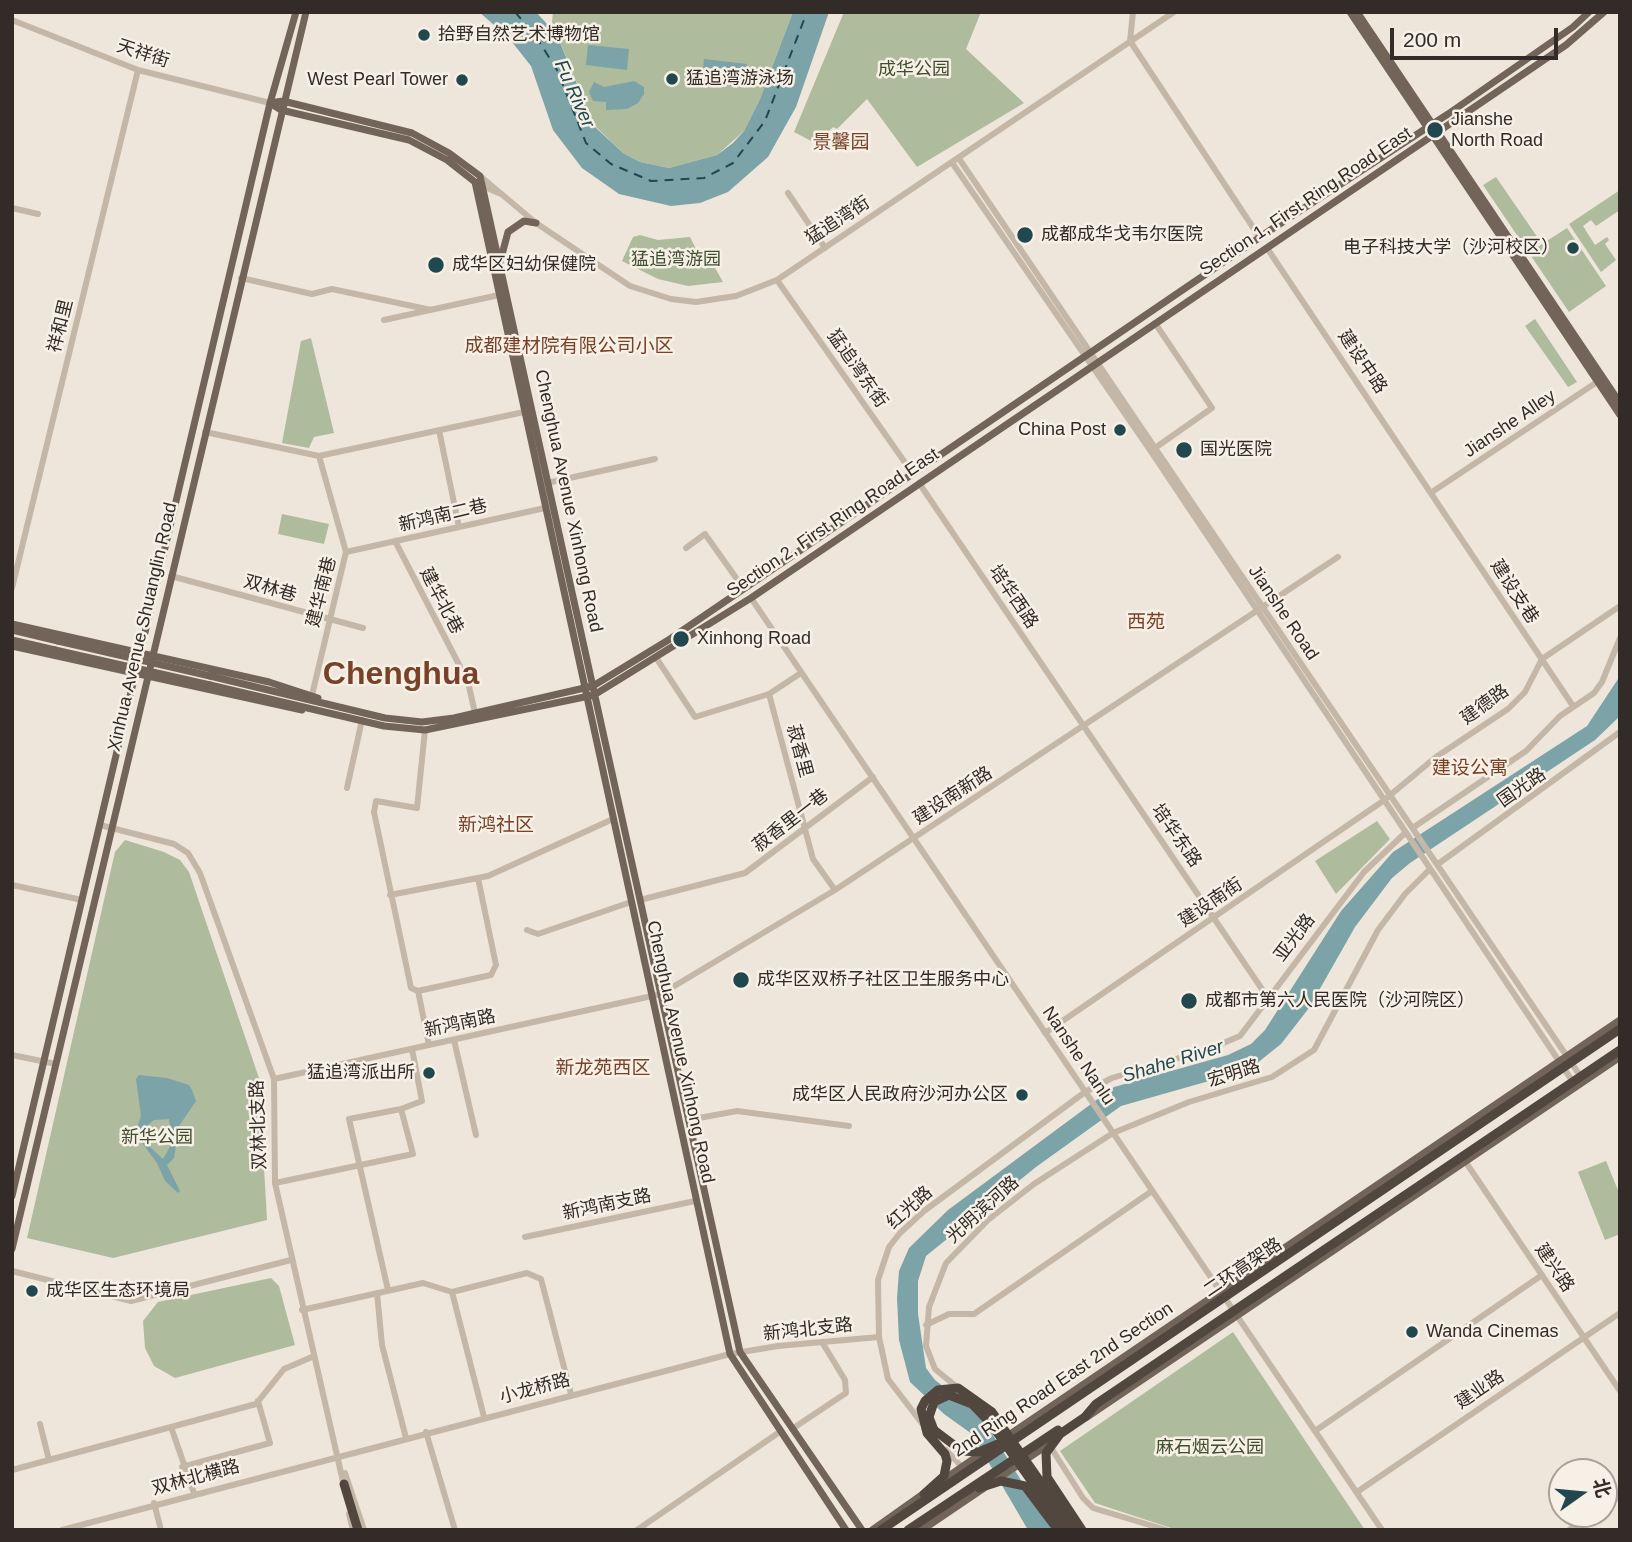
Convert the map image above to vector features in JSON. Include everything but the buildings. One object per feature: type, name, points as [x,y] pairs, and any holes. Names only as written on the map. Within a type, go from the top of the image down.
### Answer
[{"type":"highway","name":"二环高架路","points":[[881,1530],[1620,1028]]},
{"type":"highway","name":"二环高架路","points":[[908,1530],[1620,1050]]},
{"type":"highway","points":[[913,1507],[944,1476],[946,1468],[945,1454],[923,1424],[921,1409],[930,1395],[953,1387],[966,1391],[992,1412],[1074,1530]]},
{"type":"highway","points":[[1025,1432],[1006,1440],[994,1447],[979,1452],[962,1451],[934,1430],[929,1409],[934,1402],[948,1395],[972,1404],[991,1423],[998,1434],[1006,1445],[1036,1487],[1066,1530]]},
{"type":"highway","points":[[1082,1530],[1047,1477],[1045,1461],[1053,1440],[1085,1417],[1096,1404]]},
{"type":"highway","points":[[949,1502],[992,1482],[1019,1483],[1035,1496],[1058,1530]]},
{"type":"highway","points":[[344,1484],[355,1527]]},
{"type":"main road","name":"Xinhua Avenue Shuanglin Road","points":[[12,1196],[16,1161],[44,1061],[270,103],[296,12]]},
{"type":"main road","name":"Xinhua Avenue Shuanglin Road","points":[[12,1249],[306,12]]},
{"type":"main road","points":[[1350,12],[1431,126]]},
{"type":"main road","points":[[1357,12],[1431,126],[1434,135],[1600,380],[1620,415]]},
{"type":"main road","name":"Section 1, First Ring Road East","points":[[1088,354],[1459,107],[1573,27],[1589,12]]},
{"type":"main road","name":"Section 1, First Ring Road East","points":[[1094,363],[1566,45],[1604,12]]},
{"type":"main road","name":"猛追湾街","points":[[270,103],[283,101],[412,133],[440,146],[479,181]]},
{"type":"main road","name":"猛追湾街","points":[[270,103],[281,110],[409,140],[479,181]]},
{"type":"main road","points":[[1459,107],[1464,114]]},
{"type":"main road","name":"Chenghua Avenue Xinhong Road","points":[[479,181],[593,686],[588,694],[613,819],[661,994],[740,1352],[862,1530]]},
{"type":"main road","name":"Chenghua Avenue Xinhong Road","points":[[479,181],[499,295],[524,412],[636,901],[652,998],[730,1354],[846,1530]]},
{"type":"main road","points":[[499,266],[508,232],[524,222],[536,223]]},
{"type":"main road","name":"Section 2, First Ring Road East","points":[[593,686],[670,639],[1088,354]]},
{"type":"main road","name":"Section 2, First Ring Road East","points":[[588,694],[657,659],[751,598],[1094,363]]},
{"type":"main road","points":[[1600,380],[1620,403]]},
{"type":"main road","points":[[12,624],[152,654],[312,695],[333,709],[362,720],[396,728],[425,730],[588,694]]},
{"type":"main road","points":[[12,630],[210,681]]},
{"type":"main road","points":[[12,640],[333,709],[407,722],[436,721],[588,694]]},
{"type":"main road","points":[[12,646],[288,709],[333,709]]},
{"type":"main road","name":"2nd Ring Road East 2nd Section","points":[[872,1530],[1620,1020]]},
{"type":"main road","points":[[922,1530],[1620,1057]]},
{"type":"street","points":[[1133,12],[1130,41],[1260,238]]},
{"type":"street","name":"猛追湾街","points":[[479,181],[630,286],[671,299],[717,300],[778,280],[1174,12]]},
{"type":"street","name":"天祥街","points":[[12,20],[138,70],[270,103]]},
{"type":"street","name":"祥和里","points":[[12,589],[138,70]]},
{"type":"street","name":"Jianshe Road","points":[[956,162],[1260,611],[1416,830],[1584,1081]]},
{"type":"street","name":"猛追湾街","points":[[479,181],[501,194]]},
{"type":"street","points":[[788,193],[825,248]]},
{"type":"street","points":[[12,208],[38,214]]},
{"type":"street","name":"建设中路","points":[[1267,248],[1432,492]]},
{"type":"street","points":[[241,278],[312,294],[332,289],[431,310]]},
{"type":"street","name":"猛追湾东街","points":[[778,280],[913,474]]},
{"type":"street","points":[[384,320],[499,295]]},
{"type":"street","points":[[1155,323],[1212,408],[1155,447]]},
{"type":"street","name":"Jianshe Road","points":[[1094,363],[1155,447],[1383,802],[1576,1086]]},
{"type":"street","name":"Jianshe Alley","points":[[1432,492],[1600,380]]},
{"type":"street","points":[[205,432],[319,456],[524,412]]},
{"type":"street","points":[[439,430],[459,527]]},
{"type":"street","name":"建华南巷","points":[[312,695],[346,552],[319,456]]},
{"type":"street","points":[[547,483],[655,458]]},
{"type":"street","name":"培华西路","points":[[919,483],[1083,727]]},
{"type":"street","name":"建设支巷","points":[[1432,492],[1573,706]]},
{"type":"street","name":"新鸿南二巷","points":[[346,552],[545,508]]},
{"type":"street","points":[[686,548],[705,534],[744,589]]},
{"type":"street","name":"建华北巷","points":[[395,541],[468,682],[475,713]]},
{"type":"street","name":"建设南新路","points":[[652,998],[835,890],[1338,557]]},
{"type":"street","name":"双林巷","points":[[171,576],[363,628]]},
{"type":"street","name":"Nanshe Nanlu","points":[[751,598],[1382,1530]]},
{"type":"street","name":"建德路","points":[[1391,794],[1446,749],[1514,704],[1531,682],[1542,659],[1620,606]]},
{"type":"street","points":[[1416,830],[1526,751],[1573,706],[1584,701],[1602,682],[1620,638]]},
{"type":"street","points":[[657,659],[695,717],[769,694],[801,673]]},
{"type":"street","name":"菽香里","points":[[769,694],[816,866],[835,890]]},
{"type":"street","points":[[347,788],[362,720]]},
{"type":"street","name":"培华东路","points":[[1083,727],[1268,998]]},
{"type":"street","points":[[425,730],[417,808],[376,800],[374,812],[411,988],[418,991],[491,975],[495,965],[478,878]]},
{"type":"street","name":"国光路","points":[[1438,864],[1620,732]]},
{"type":"street","name":"菽香里一巷","points":[[527,930],[538,934],[636,901],[745,873],[804,826],[873,777]]},
{"type":"street","name":"建设南街","points":[[1045,1033],[1391,794]]},
{"type":"street","points":[[390,895],[478,878],[613,819]]},
{"type":"street","name":"双林北支路","points":[[100,825],[174,844],[188,853],[200,873],[274,1079],[275,1183],[312,1357],[338,1455]]},
{"type":"street","name":"亚光路","points":[[1086,1094],[1112,1078],[1232,1041],[1247,1028],[1364,872],[1407,835]]},
{"type":"street","name":"宏明路","points":[[1113,1133],[1189,1102],[1272,1077],[1314,1050],[1378,930],[1405,894],[1430,869]]},
{"type":"street","points":[[12,885],[82,900]]},
{"type":"street","points":[[418,991],[429,1045]]},
{"type":"street","name":"新鸿南路","points":[[274,1079],[652,998]]},
{"type":"street","points":[[454,1040],[476,1135]]},
{"type":"street","points":[[388,1290],[349,1119],[401,1109],[422,1101],[412,1049]]},
{"type":"street","points":[[12,1055],[56,1064]]},
{"type":"street","name":"红光路","points":[[962,1467],[897,1394],[888,1379],[879,1337],[878,1280],[889,1247],[924,1210],[1086,1094]]},
{"type":"street","points":[[275,1183],[413,1154],[401,1109]]},
{"type":"street","points":[[688,1120],[737,1111],[849,1126]]},
{"type":"street","name":"光明滨河路","points":[[1007,1437],[979,1402],[947,1382],[935,1369],[926,1346],[926,1325],[946,1263],[988,1220],[1034,1184],[1113,1133]]},
{"type":"street","name":"建兴路","points":[[1465,1161],[1620,1391]]},
{"type":"street","points":[[926,1325],[948,1314],[974,1314],[1152,1191]]},
{"type":"street","name":"新鸿南支路","points":[[525,1237],[695,1201]]},
{"type":"street","points":[[12,1270],[131,1301],[291,1259]]},
{"type":"street","points":[[302,1310],[423,1283],[452,1292],[527,1273],[541,1279],[571,1394]]},
{"type":"street","points":[[1315,1431],[1542,1275]]},
{"type":"street","points":[[452,1292],[484,1417]]},
{"type":"street","points":[[377,1293],[382,1345],[405,1438]]},
{"type":"street","name":"建业路","points":[[1357,1492],[1620,1313]]},
{"type":"street","name":"新鸿北支路","points":[[740,1352],[879,1337]]},
{"type":"street","points":[[792,1429],[846,1393],[845,1380],[822,1342]]},
{"type":"street","name":"小龙桥路","points":[[338,1455],[740,1352]]},
{"type":"street","points":[[12,1470],[258,1401],[284,1368],[312,1357]]},
{"type":"street","points":[[183,1467],[270,1443],[258,1401]]},
{"type":"street","points":[[40,1424],[49,1461]]},
{"type":"street","points":[[171,1427],[194,1493]]},
{"type":"street","points":[[426,1432],[455,1530]]},
{"type":"street","points":[[637,1530],[781,1432]]},
{"type":"street","points":[[1049,1444],[1083,1499],[1093,1508],[1163,1529]]},
{"type":"street","points":[[338,1455],[344,1484]]},
{"type":"street","points":[[338,1455],[364,1530]]},
{"type":"street","name":"双林北横路","points":[[62,1530],[338,1455]]},
{"type":"street","points":[[154,1503],[161,1530]]},
{"type":"green space","name":"猛追湾游泳场","points":[[553,12],[793,12],[760,99],[744,131],[717,155],[669,168],[640,162],[623,153],[594,125],[552,22]]},
{"type":"green space","name":"成华公园","points":[[844,12],[981,12],[966,49],[1024,103],[917,167],[867,99],[837,129],[833,127],[817,144],[794,132]]},
{"type":"green space","points":[[1496,177],[1538,238],[1532,242],[1536,248],[1567,228],[1606,286],[1569,312],[1483,185]]},
{"type":"green space","points":[[1620,190],[1620,210],[1596,226],[1591,220],[1583,226],[1595,245],[1607,237],[1609,240],[1605,244],[1616,260],[1601,272],[1569,224]]},
{"type":"green space","name":"猛追湾游园","points":[[640,235],[658,240],[690,237],[698,253],[706,252],[723,282],[688,286],[658,279],[622,261],[633,237]]},
{"type":"green space","points":[[1535,319],[1577,382],[1568,387],[1525,326]]},
{"type":"green space","points":[[311,338],[334,433],[314,437],[309,448],[282,443],[301,341]]},
{"type":"green space","points":[[282,514],[329,524],[324,544],[278,534]]},
{"type":"green space","points":[[1377,821],[1390,839],[1336,894],[1315,861]]},
{"type":"green space","name":"新华公园","points":[[125,840],[180,860],[189,872],[259,1078],[267,1220],[113,1258],[27,1238],[115,852]]},
{"type":"green space","points":[[1606,1161],[1620,1195],[1620,1234],[1605,1240],[1578,1172]]},
{"type":"green space","points":[[271,1278],[279,1286],[295,1345],[175,1378],[154,1366],[145,1348],[143,1321],[158,1302]]},
{"type":"green space","name":"麻石烟云公园","points":[[1233,1332],[1365,1530],[1177,1530],[1095,1503],[1060,1451]]},
{"type":"water","name":"Fu River","points":[[479,12],[536,12],[557,35],[594,126],[623,153],[640,162],[669,168],[717,155],[733,143],[744,131],[760,99],[793,12],[829,12],[796,107],[768,157],[728,192],[700,203],[671,206],[619,194],[582,168],[553,130],[531,66],[508,37]]},
{"type":"water","points":[[588,45],[629,49],[627,70],[586,65]]},
{"type":"water","points":[[704,59],[747,64],[744,84],[702,79]]},
{"type":"water","points":[[634,81],[644,87],[644,94],[638,103],[627,109],[606,110],[606,102],[593,101],[589,92],[594,82],[604,87]]},
{"type":"water","points":[[1620,676],[1620,716],[1595,740],[1410,863],[1392,878],[1355,927],[1309,1008],[1281,1044],[1256,1064],[1223,1077],[1121,1106],[1036,1167],[926,1256],[918,1281],[918,1314],[926,1368],[935,1380],[981,1416],[1052,1530],[1028,1530],[972,1434],[944,1414],[910,1382],[899,1340],[897,1298],[899,1271],[909,1248],[948,1210],[1114,1087],[1228,1055],[1251,1044],[1265,1030],[1341,911],[1393,852],[1587,726]]},
{"type":"water","points":[[139,1075],[167,1078],[189,1085],[192,1090],[196,1101],[179,1126],[174,1158],[167,1165],[180,1191],[178,1193],[165,1181],[157,1163],[140,1140],[137,1128],[141,1116],[136,1079]],"holes":[[[169,1119],[172,1143],[163,1159],[148,1145],[143,1129],[154,1120]]]},
{"type":"ferry route","points":[[515,12],[535,35],[557,70],[586,143],[611,164],[651,181],[704,178],[733,163],[765,121],[807,12]]},
{"type":"place","name":"拾野自然艺术博物馆","points":[[424,35]]},
{"type":"place","name":"猛追湾游泳场","points":[[672,79]]},
{"type":"place","name":"West Pearl Tower","points":[[462,80]]},
{"type":"place","name":"Jianshe North Road","points":[[1435,130]]},
{"type":"place","name":"成都成华戈韦尔医院","points":[[1025,235]]},
{"type":"place","name":"电子科技大学（沙河校区）","points":[[1573,248]]},
{"type":"place","name":"成华区妇幼保健院","points":[[436,265]]},
{"type":"place","name":"China Post","points":[[1120,430]]},
{"type":"place","name":"国光医院","points":[[1184,450]]},
{"type":"place","name":"Xinhong Road","points":[[681,639]]},
{"type":"place","name":"成华区双桥子社区卫生服务中心","points":[[741,980]]},
{"type":"place","name":"成都市第六人民医院（沙河院区）","points":[[1189,1001]]},
{"type":"place","name":"猛追湾派出所","points":[[429,1073]]},
{"type":"place","name":"成华区人民政府沙河办公区","points":[[1022,1095]]},
{"type":"place","name":"成华区生态环境局","points":[[32,1291]]},
{"type":"place","name":"Wanda Cinemas","points":[[1412,1332]]},
{"type":"district","name":"景馨园","points":[[841,143]]},
{"type":"district","name":"成都建材院有限公司小区","points":[[569,347]]},
{"type":"district","name":"西苑","points":[[1146,623]]},
{"type":"district","name":"Chenghua","points":[[401,675]]},
{"type":"district","name":"建设公寓","points":[[1470,769]]},
{"type":"district","name":"新鸿社区","points":[[496,826]]},
{"type":"district","name":"新龙苑西区","points":[[603,1069]]},
{"type":"water label","name":"Shahe River","points":[[1173,1062]]}]
